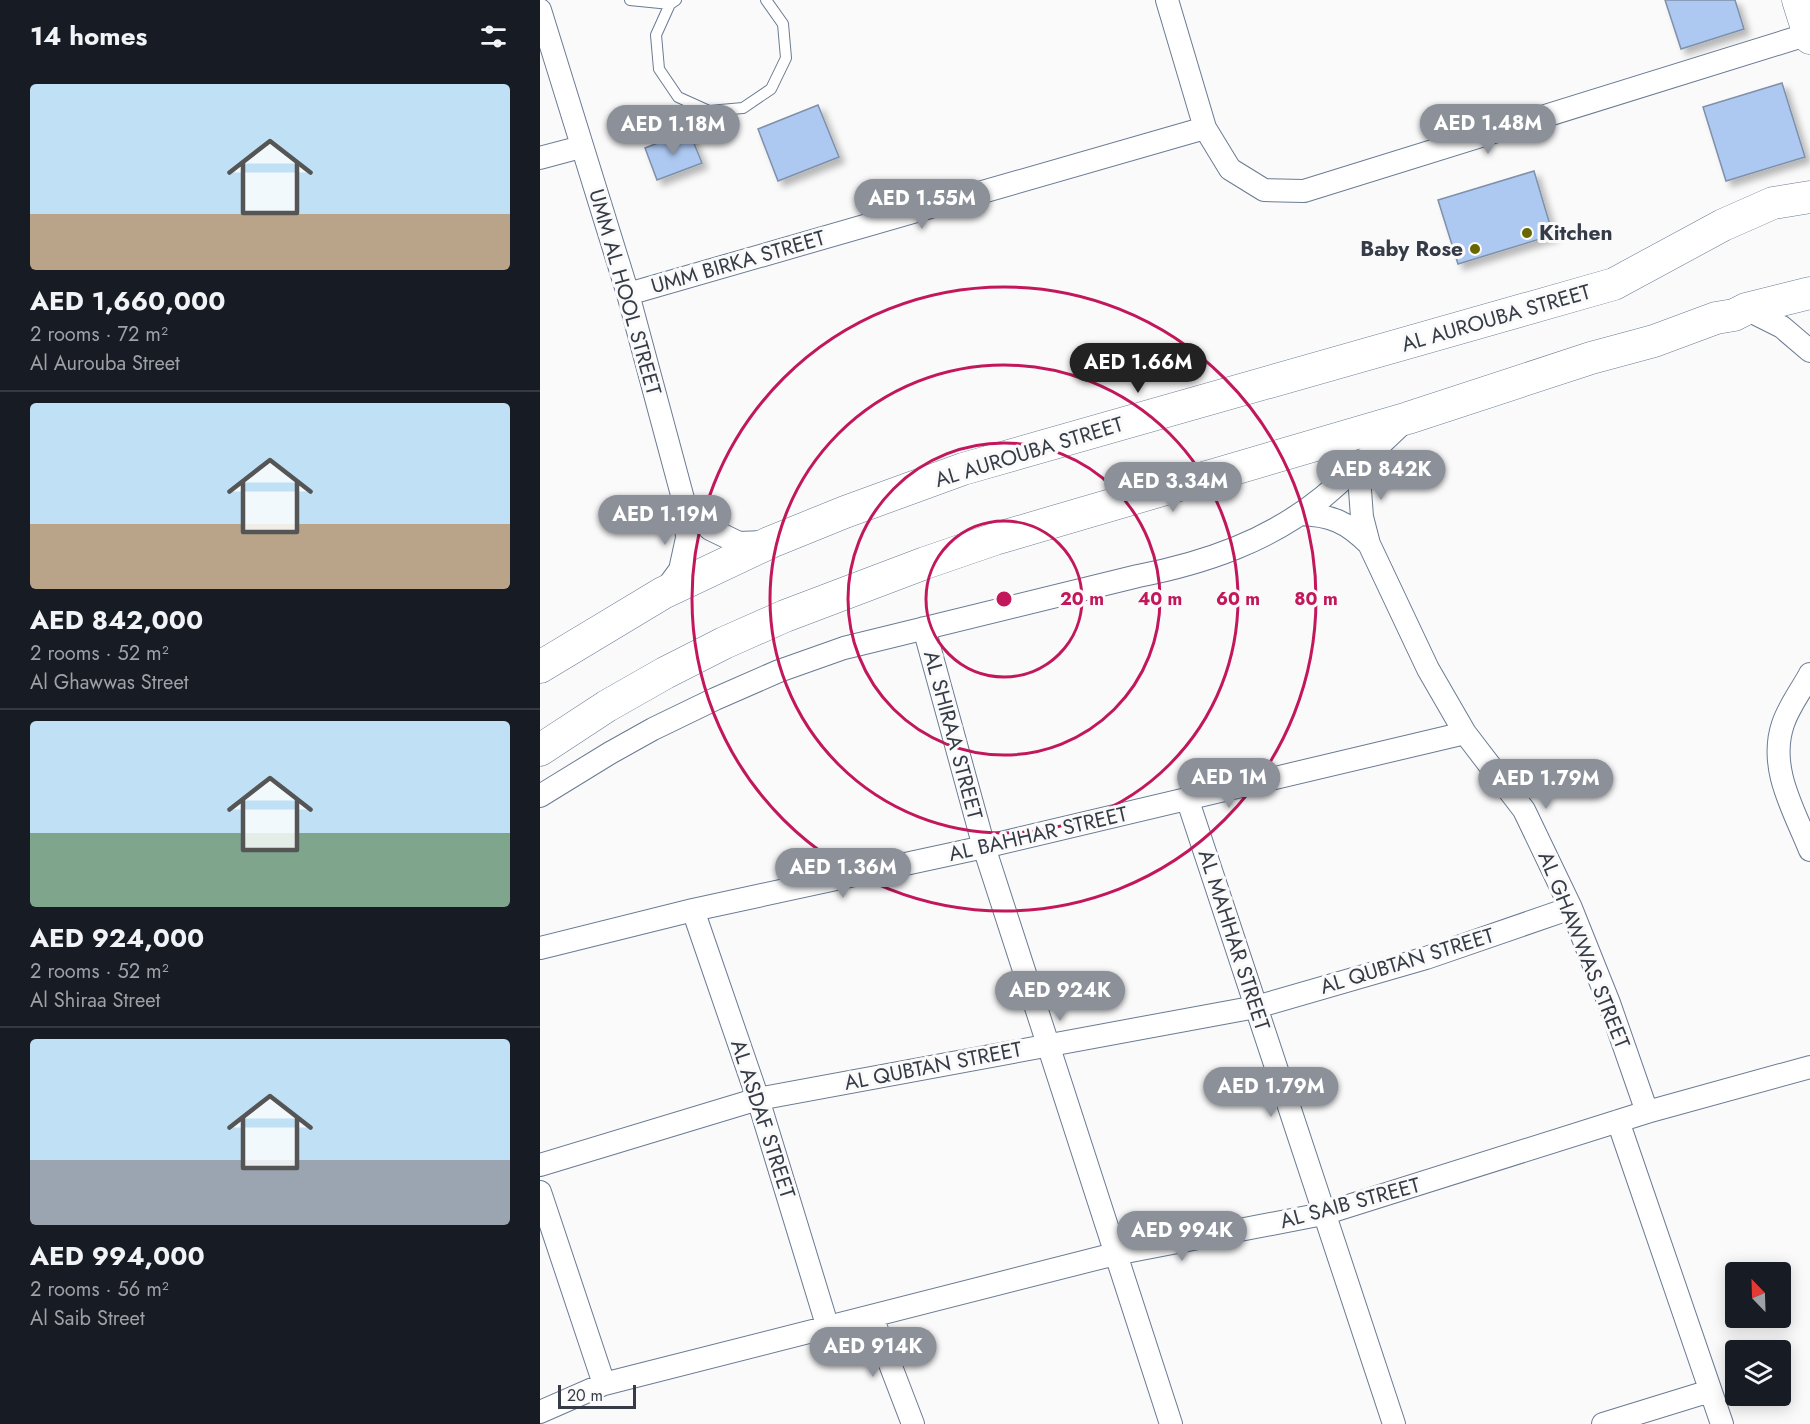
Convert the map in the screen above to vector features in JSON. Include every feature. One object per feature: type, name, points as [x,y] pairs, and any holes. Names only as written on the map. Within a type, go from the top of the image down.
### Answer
[{"type":"street","points":[[1167,0],[1205,128],[1230,170],[1264,190],[1304,191],[1809,36],[1798,0]]},
{"type":"street","name":"UMM AL HOOL STREET","points":[[540,10],[628,294],[685,506],[687,538],[680,570],[663,593]]},
{"type":"street","name":"UMM BIRKA STREET","points":[[628,294],[1205,128]]},
{"type":"street","points":[[540,158],[581,147]]},
{"type":"street","points":[[1773,202],[1798,190],[1810,181]]},
{"type":"street","name":"AL AUROUBA STREET","points":[[540,667],[663,593],[771,542],[845,512],[963,470],[1614,284],[1723,225],[1773,202],[1810,197]]},
{"type":"street","points":[[540,750],[607,706],[665,673],[724,643],[854,588],[995,539],[1408,418],[1592,358],[1654,341],[1716,318],[1810,293]]},
{"type":"street","points":[[1746,309],[1782,327],[1810,351]]},
{"type":"street","points":[[540,796],[610,753],[715,699],[779,671],[844,648],[1177,568],[1214,557],[1250,542],[1276,529],[1323,497],[1408,418]]},
{"type":"street","name":"AL GHAWWAS STREET","points":[[1360,463],[1362,517],[1369,544],[1428,669],[1465,733],[1524,810],[1571,908],[1609,1003],[1647,1112]]},
{"type":"street","points":[[685,506],[710,529],[739,543],[771,542]]},
{"type":"street","name":"AL GHAWWAS STREET","points":[[1300,513],[1319,514],[1338,520],[1355,530],[1369,544]]},
{"type":"street","name":"AL SHIRAA STREET","points":[[924,628],[984,847],[1046,1045],[1171,1424]]},
{"type":"street","points":[[1810,674],[1783,726],[1778,758],[1785,789],[1810,850]]},
{"type":"street","name":"AL BAHHAR STREET","points":[[540,948],[693,910],[984,847],[1465,733]]},
{"type":"street","name":"AL MAHHAR STREET","points":[[1187,798],[1394,1424]]},
{"type":"street","name":"AL QUBTAN STREET","points":[[540,1166],[758,1099],[1256,1007],[1426,958],[1571,908]]},
{"type":"street","name":"AL ASDAF STREET","points":[[693,910],[758,1099],[828,1328]]},
{"type":"street","name":"AL SAIB STREET","points":[[540,1412],[604,1384],[1115,1254],[1323,1214],[1617,1121],[1810,1067]]},
{"type":"street","points":[[1617,1121],[1722,1424]]},
{"type":"street","points":[[540,1192],[604,1384]]},
{"type":"street","points":[[872,1317],[913,1424]]},
{"type":"street","points":[[1603,1424],[1710,1391]]},
{"type":"lane","points":[[630,0],[673,2],[656,35],[659,69],[678,97],[709,111],[743,108],[771,89],[786,58],[783,24],[766,0]]},
{"type":"building","points":[[1665,0],[1735,0],[1744,29],[1681,49]]},
{"type":"building","points":[[1782,83],[1805,157],[1726,181],[1703,107]]},
{"type":"building","points":[[818,105],[839,157],[778,181],[758,129]]},
{"type":"building","points":[[689,131],[702,163],[657,180],[645,148]]},
{"type":"building","points":[[1534,171],[1553,235],[1458,264],[1438,200]]},
{"type":"place","name":"Kitchen","points":[[1527,233]]},
{"type":"place","name":"Baby Rose","points":[[1475,249]]}]
